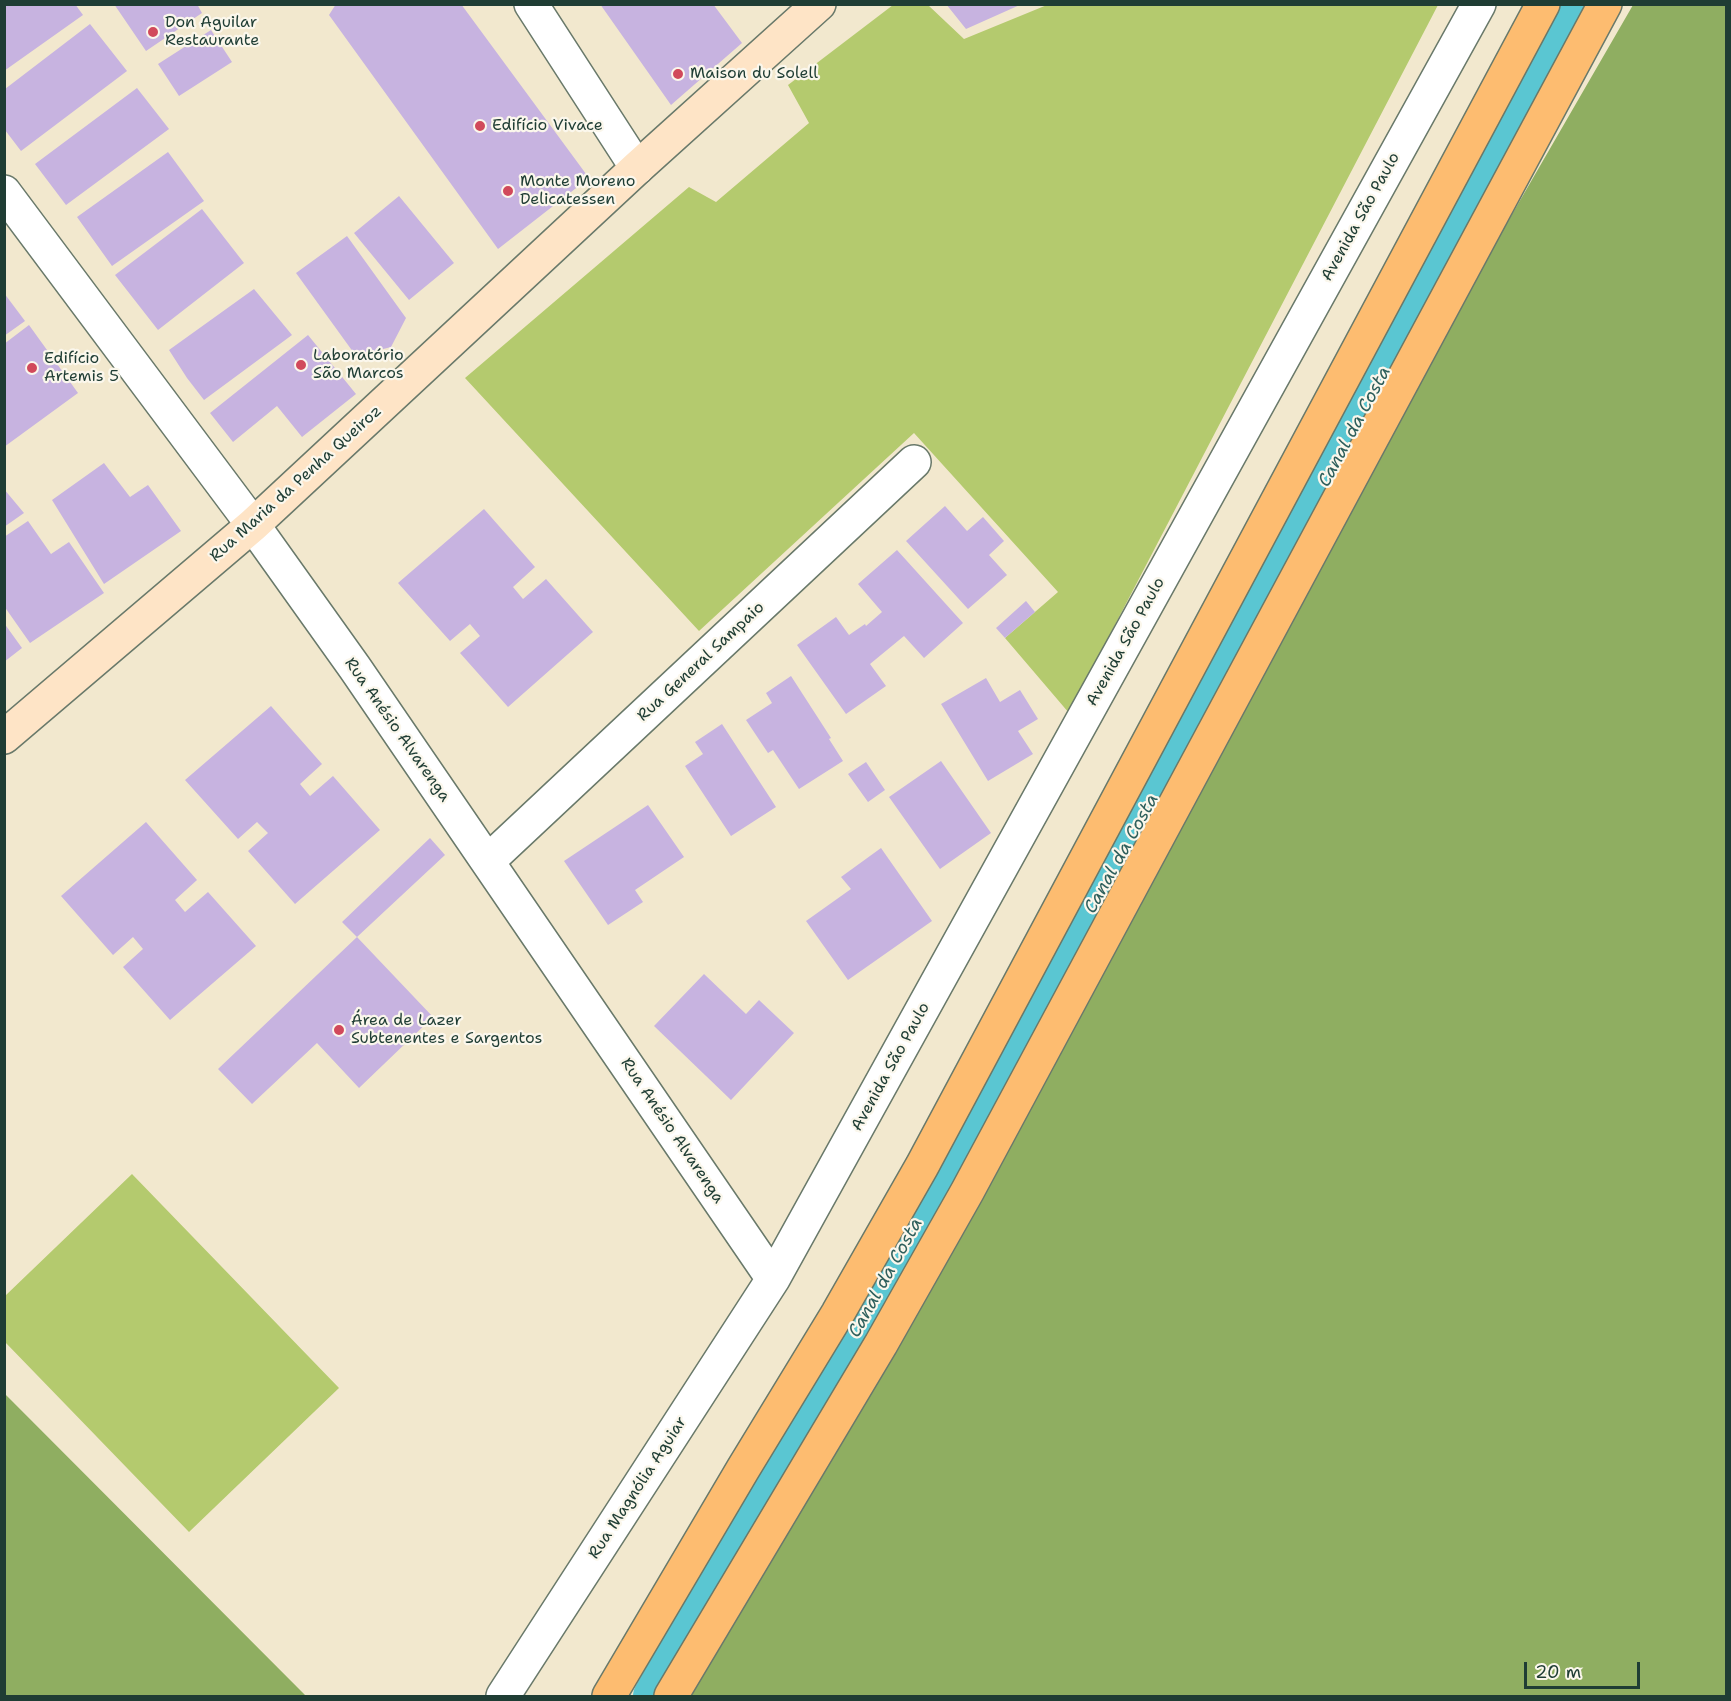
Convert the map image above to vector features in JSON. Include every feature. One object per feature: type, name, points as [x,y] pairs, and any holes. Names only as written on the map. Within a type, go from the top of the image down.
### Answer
[{"type":"main road","points":[[609,1696],[838,1313],[922,1166],[1543,4]]},
{"type":"main road","points":[[671,1696],[881,1344],[967,1192],[1605,4]]},
{"type":"street","points":[[531,4],[637,168]]},
{"type":"street","name":"Rua Maria da Penha Queiroz","points":[[4,737],[254,525],[637,168],[819,4]]},
{"type":"street","name":"Avenida São Paulo","points":[[773,1279],[1479,4]]},
{"type":"street","name":"Rua Anésio Alvarenga","points":[[4,192],[254,525],[488,861],[773,1279]]},
{"type":"street","name":"Rua General Sampaio","points":[[488,861],[914,462]]},
{"type":"street","name":"Rua Magnólia Aguiar","points":[[503,1696],[773,1279]]},
{"type":"green space","points":[[893,5],[928,5],[964,39],[1047,5],[1438,5],[1069,713],[1005,638],[1058,592],[914,433],[699,631],[465,378],[689,187],[716,202],[809,123],[788,85]]},
{"type":"green space","points":[[1633,5],[1726,5],[1726,1696],[646,1696],[1422,370]]},
{"type":"green space","points":[[132,1174],[339,1388],[189,1532],[5,1342],[5,1296]]},
{"type":"green space","points":[[5,1394],[306,1696],[5,1696]]},
{"type":"building","points":[[4,4],[75,4],[83,15],[4,71]]},
{"type":"building","name":"Don Aguilar Restaurante","points":[[114,4],[197,4],[202,13],[146,51]]},
{"type":"building","name":"Edifício Vivace","points":[[336,4],[461,4],[589,178],[498,249],[329,15]]},
{"type":"building","name":"Maison du Solell","points":[[600,4],[713,4],[742,43],[671,105]]},
{"type":"building","points":[[946,4],[1022,4],[966,29]]},
{"type":"building","points":[[90,24],[127,71],[21,151],[5,130],[5,89]]},
{"type":"building","points":[[211,30],[232,62],[179,96],[158,64]]},
{"type":"building","points":[[137,88],[169,129],[66,205],[35,164]]},
{"type":"building","points":[[168,152],[204,201],[112,266],[77,217]]},
{"type":"building","points":[[399,196],[454,263],[409,300],[354,233]]},
{"type":"building","points":[[202,209],[244,263],[158,330],[115,275]]},
{"type":"building","points":[[347,236],[406,318],[391,347],[356,356],[296,273]]},
{"type":"building","points":[[254,289],[292,335],[204,400],[169,350]]},
{"type":"building","points":[[4,293],[25,321],[4,336]]},
{"type":"building","name":"Edifício Artemis 5","points":[[29,325],[78,393],[4,447],[4,344]]},
{"type":"building","name":"Laboratório São Marcos","points":[[308,335],[356,394],[302,437],[277,406],[233,442],[210,413]]},
{"type":"building","points":[[104,463],[130,497],[148,485],[181,531],[104,584],[52,500]]},
{"type":"building","points":[[4,489],[24,513],[4,527]]},
{"type":"building","points":[[945,506],[967,531],[983,517],[1004,541],[989,555],[1007,575],[968,609],[906,541]]},
{"type":"building","points":[[484,509],[535,567],[513,587],[523,599],[546,579],[593,632],[508,707],[460,653],[480,636],[470,624],[450,641],[398,583]]},
{"type":"building","points":[[28,521],[51,554],[69,542],[104,593],[30,643],[4,606],[4,537]]},
{"type":"building","points":[[897,550],[963,623],[924,658],[904,636],[870,664],[886,686],[846,714],[797,645],[836,617],[849,635],[865,624],[866,626],[882,612],[858,584]]},
{"type":"building","points":[[1026,601],[1035,612],[1005,638],[996,628]]},
{"type":"building","points":[[4,623],[22,648],[4,662]]},
{"type":"building","points":[[791,676],[843,761],[799,789],[773,750],[768,753],[746,720],[772,703],[766,693]]},
{"type":"building","points":[[986,678],[1000,702],[1020,690],[1038,719],[1018,731],[1033,754],[988,781],[941,704]]},
{"type":"building","points":[[271,706],[322,764],[300,784],[310,796],[333,776],[380,830],[295,904],[248,851],[268,833],[257,822],[238,839],[185,780]]},
{"type":"building","points":[[722,724],[776,807],[731,836],[685,766],[703,754],[695,742]]},
{"type":"building","points":[[941,761],[991,833],[940,869],[889,797]]},
{"type":"building","points":[[866,762],[885,790],[868,802],[848,774]]},
{"type":"building","points":[[648,805],[684,857],[635,890],[643,902],[608,925],[564,861]]},
{"type":"building","points":[[146,822],[197,880],[175,900],[185,912],[208,892],[256,946],[170,1020],[123,967],[143,949],[133,937],[113,955],[61,896]]},
{"type":"building","points":[[430,838],[445,855],[357,937],[342,922]]},
{"type":"building","points":[[881,848],[932,921],[848,980],[806,921],[851,889],[841,877]]},
{"type":"building","name":"Área de Lazer Subtenentes e Sargentos","points":[[357,937],[433,1017],[359,1088],[317,1043],[252,1104],[218,1069]]},
{"type":"building","points":[[704,974],[746,1014],[759,1000],[794,1033],[731,1100],[654,1026]]},
{"type":"waterway","name":"Canal da Costa","points":[[653,1696],[1102,895],[1129,840],[1259,608],[1580,4]]},
{"type":"place","name":"Don Aguilar Restaurante","points":[[153,32]]},
{"type":"place","name":"Maison du Solell","points":[[678,74]]},
{"type":"place","name":"Edifício Vivace","points":[[480,126]]},
{"type":"place","name":"Monte Moreno Delicatessen","points":[[508,191]]},
{"type":"place","name":"Laboratório São Marcos","points":[[301,365]]},
{"type":"place","name":"Edifício Artemis 5","points":[[32,368]]},
{"type":"place","name":"Área de Lazer Subtenentes e Sargentos","points":[[339,1030]]}]
